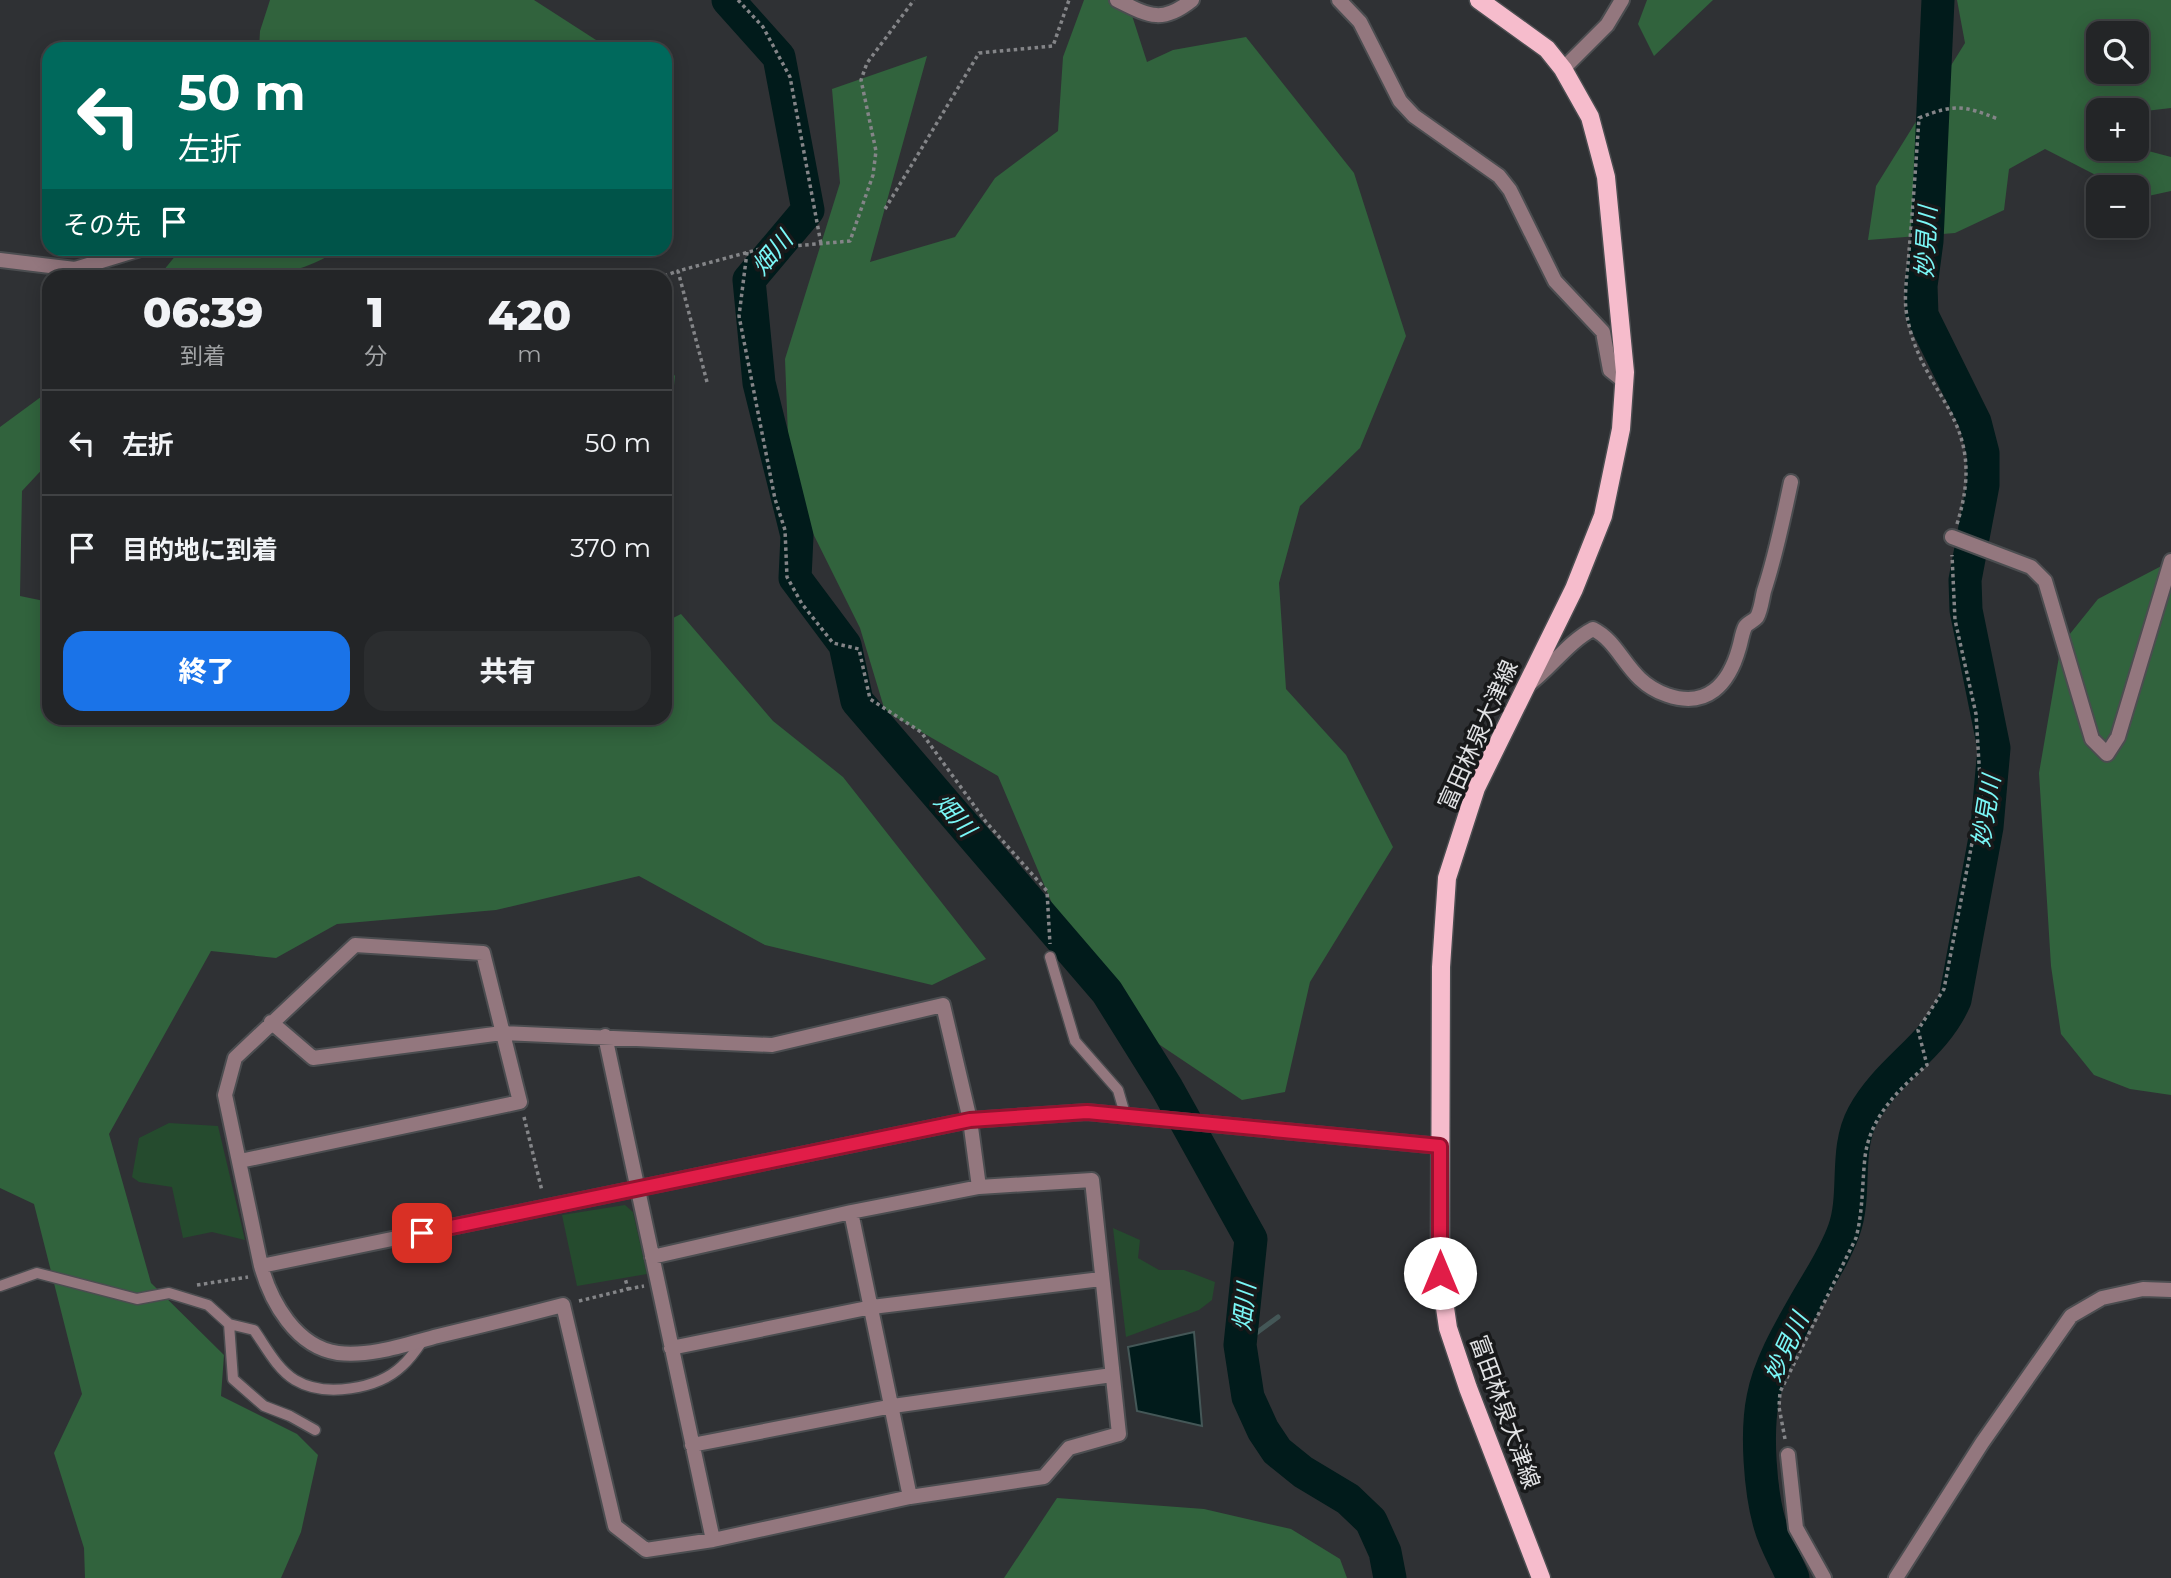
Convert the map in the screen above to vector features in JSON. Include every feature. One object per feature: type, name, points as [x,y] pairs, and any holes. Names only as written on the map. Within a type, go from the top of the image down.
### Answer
[{"type":"main road","name":"富田林泉大津線","points":[[1479,0],[1547,49],[1563,69],[1590,117],[1606,177],[1625,382],[1621,429],[1603,516],[1574,589],[1476,788],[1447,878],[1441,967],[1440,1273],[1448,1328],[1541,1578]]},
{"type":"street","points":[[1117,0],[1145,14],[1163,17],[1175,13],[1192,0]]},
{"type":"street","points":[[1339,0],[1360,22],[1400,101],[1414,116],[1499,176],[1510,190],[1555,281],[1596,321],[1603,332],[1610,370],[1625,382]]},
{"type":"street","points":[[1563,69],[1607,25],[1622,0]]},
{"type":"street","points":[[0,260],[75,269],[118,256]]},
{"type":"street","points":[[1527,686],[1548,670],[1581,635],[1593,629],[1602,633],[1632,674],[1649,688],[1668,696],[1690,699],[1710,696],[1723,686],[1732,671],[1745,627],[1756,617],[1780,539],[1791,482]]},
{"type":"street","points":[[1952,537],[2031,567],[2045,581],[2092,739],[2107,754],[2118,737],[2171,561]]},
{"type":"street","points":[[240,1161],[520,1102],[482,953],[355,945],[235,1058],[225,1095],[261,1266],[269,1293],[296,1331],[316,1345],[338,1353],[385,1350],[563,1305],[615,1526],[646,1550],[713,1541],[910,1497],[1044,1477],[1069,1448],[1119,1434],[1092,1180],[979,1188],[851,1212],[652,1257]]},
{"type":"street","points":[[271,1022],[313,1058],[502,1033],[772,1045],[943,1004],[970,1120],[979,1188]]},
{"type":"street","points":[[605,1036],[713,1541]]},
{"type":"street","points":[[261,1266],[970,1120],[1087,1112],[1125,1114],[1440,1146]]},
{"type":"street","points":[[851,1212],[910,1497]]},
{"type":"street","points":[[671,1348],[872,1307],[1101,1279]]},
{"type":"street","points":[[1896,1578],[1982,1443],[2071,1316],[2102,1297],[2143,1289],[2171,1290]]},
{"type":"street","points":[[692,1445],[893,1406],[1112,1375]]},
{"type":"street","points":[[1788,1455],[1796,1528],[1824,1578]]},
{"type":"lane","points":[[1050,957],[1075,1041],[1118,1090],[1125,1114]]},
{"type":"lane","points":[[0,1286],[37,1273],[137,1300],[169,1293],[208,1305],[229,1324],[254,1330],[276,1362],[296,1380],[334,1391],[381,1379],[401,1367],[423,1340]]},
{"type":"lane","points":[[229,1324],[233,1379],[264,1406],[315,1430]]},
{"type":"path","points":[[738,0],[763,27],[790,77],[821,244]]},
{"type":"path","points":[[672,273],[747,252],[850,241],[873,175],[876,151],[862,80],[867,63],[914,0]]},
{"type":"path","points":[[885,209],[979,53],[1053,46],[1069,0]]},
{"type":"path","points":[[1788,1455],[1779,1407],[1780,1392],[1856,1238],[1861,1218],[1865,1155],[1872,1131],[1882,1111],[1898,1091],[1927,1065],[1918,1030],[1944,989],[1981,796],[1976,714],[1955,620],[1952,537],[1965,498],[1968,470],[1956,421],[1912,341],[1906,305],[1919,118],[1947,107],[1967,107],[1998,119]]},
{"type":"path","points":[[747,252],[739,316],[775,499],[785,530],[787,577],[802,604],[833,643],[859,649],[870,699],[921,732],[986,822],[1047,891],[1050,957]]},
{"type":"path","points":[[678,271],[707,382]]},
{"type":"path","points":[[520,1102],[544,1197]]},
{"type":"path","points":[[197,1285],[248,1276]]},
{"type":"path","points":[[625,1278],[628,1289]]},
{"type":"path","points":[[579,1301],[646,1286]]},
{"type":"green space","points":[[270,0],[534,0],[599,42],[259,42],[260,31]]},
{"type":"green space","points":[[1084,0],[1127,0],[1147,62],[1173,50],[1246,37],[1354,173],[1406,336],[1360,448],[1300,506],[1279,583],[1286,689],[1346,755],[1393,847],[1310,982],[1285,1092],[1242,1100],[1093,1000],[998,776],[885,711],[860,628],[790,487],[785,359],[840,183],[832,89],[927,56],[870,262],[955,237],[995,178],[1058,131],[1063,57]]},
{"type":"green space","points":[[1647,0],[1713,0],[1654,56],[1638,24]]},
{"type":"green space","points":[[1957,0],[2171,0],[2171,108],[2149,111],[2149,98],[2086,98],[2086,161],[2149,161],[2149,151],[2171,157],[2171,191],[2149,196],[2149,175],[2096,175],[2045,149],[2009,169],[2004,210],[1955,233],[1868,240],[1876,186],[1965,43]]},
{"type":"green space","points":[[175,256],[327,256],[293,270],[164,270]]},
{"type":"green space","points":[[672,372],[675,376],[672,405]]},
{"type":"green space","points":[[42,396],[42,470],[22,491],[20,596],[42,601],[42,725],[672,725],[672,618],[681,614],[773,721],[843,777],[986,959],[932,985],[765,945],[639,876],[496,910],[337,924],[276,958],[211,951],[109,1134],[151,1283],[224,1355],[221,1396],[297,1434],[318,1455],[301,1532],[281,1578],[85,1578],[84,1548],[54,1453],[82,1394],[34,1204],[0,1188],[0,427]]},
{"type":"green space","points":[[2171,561],[2171,1095],[2130,1089],[2094,1075],[2061,1034],[2051,966],[2039,773],[2061,645],[2098,599]]},
{"type":"green space","points":[[169,1123],[218,1126],[245,1240],[212,1232],[183,1238],[172,1187],[139,1182],[132,1177],[139,1138]]},
{"type":"green space","points":[[625,1205],[633,1212],[647,1274],[577,1286],[562,1215]]},
{"type":"green space","points":[[1113,1228],[1140,1240],[1138,1258],[1159,1270],[1184,1270],[1215,1282],[1212,1300],[1199,1310],[1126,1337]]},
{"type":"green space","points":[[1057,1498],[1204,1509],[1291,1529],[1340,1559],[1347,1578],[1004,1578]]},
{"type":"water","points":[[1194,1332],[1202,1426],[1137,1411],[1128,1347]]},
{"type":"waterway","name":"畑川","points":[[728,0],[779,57],[808,210],[749,280],[759,383],[797,536],[795,578],[845,645],[857,701],[1107,992],[1167,1088],[1251,1239],[1240,1345],[1248,1397],[1263,1430],[1277,1451],[1303,1472],[1348,1499],[1371,1521],[1385,1552],[1390,1578]]},
{"type":"waterway","name":"妙見川","points":[[1793,1578],[1772,1532],[1764,1496],[1760,1427],[1766,1386],[1774,1362],[1831,1259],[1844,1230],[1850,1202],[1854,1143],[1863,1115],[1885,1084],[1935,1032],[1955,1000],[1987,827],[1994,748],[1966,610],[1965,580],[1983,485],[1983,453],[1975,422],[1922,315],[1921,286],[1927,241],[1938,0]]},
{"type":"waterway","points":[[1240,1345],[1278,1317]]},
{"type":"route","points":[[422,1233],[970,1120],[1087,1112],[1440,1146],[1440,1273]]}]
